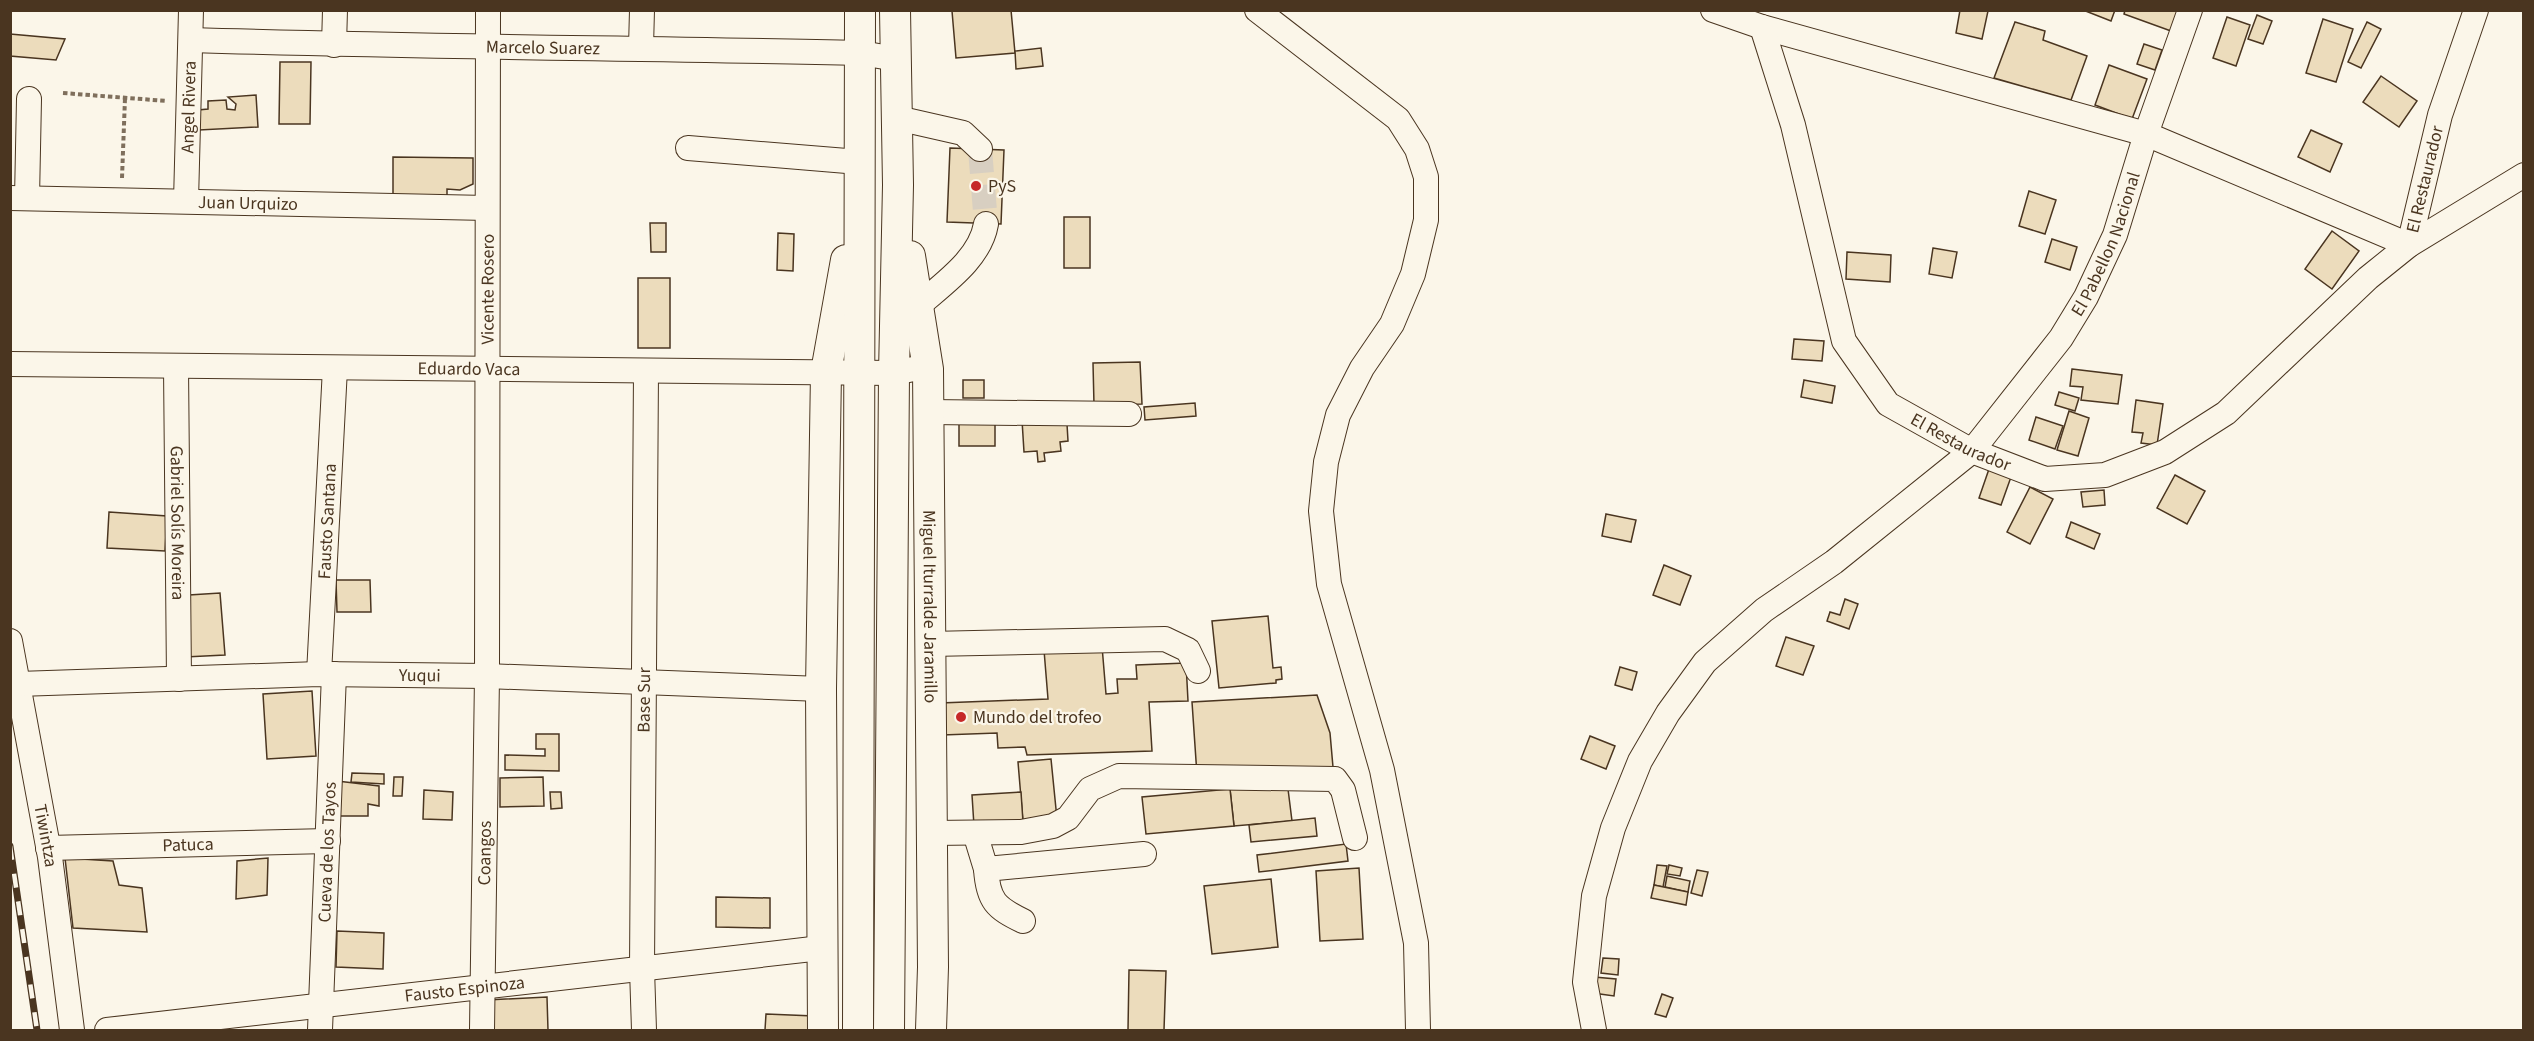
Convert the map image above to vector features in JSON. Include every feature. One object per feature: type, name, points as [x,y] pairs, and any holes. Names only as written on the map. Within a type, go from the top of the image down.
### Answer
[{"type":"main road","points":[[858,1030],[860,10]]},
{"type":"main road","name":"Miguel Iturralde Jaramillo","points":[[889,1030],[894,373],[898,185],[895,10]]},
{"type":"main road","points":[[823,1030],[821,689],[826,372],[859,174]]},
{"type":"main road","name":"Miguel Iturralde Jaramillo","points":[[898,185],[928,366],[932,833],[931,1030]]},
{"type":"street","name":"Angel Rivera","points":[[186,201],[190,10]]},
{"type":"street","points":[[334,45],[335,10]]},
{"type":"street","name":"Vicente Rosero","points":[[487,676],[488,10]]},
{"type":"street","points":[[641,47],[642,10]]},
{"type":"street","points":[[1257,10],[1398,119],[1418,149],[1426,177],[1426,220],[1413,274],[1392,324],[1362,368],[1338,415],[1326,462],[1321,511],[1329,584],[1382,770],[1416,943],[1418,1030]]},
{"type":"street","points":[[1713,10],[1766,19],[2146,134],[2409,245]]},
{"type":"street","name":"El Pabellon Nacional","points":[[1594,1030],[1585,982],[1594,896],[1613,828],[1640,761],[1668,712],[1705,662],[1764,610],[1834,562],[1972,451],[2061,338],[2086,297],[2115,235],[2146,134],[2190,10]]},
{"type":"street","name":"El Restaurador","points":[[2409,245],[2440,115],[2476,10]]},
{"type":"street","name":"El Restaurador","points":[[1766,19],[1844,341],[1888,404],[1972,451],[2045,479],[2105,475],[2165,452],[2226,413],[2368,278],[2409,245],[2523,175]]},
{"type":"street","name":"Marcelo Suarez","points":[[191,40],[488,49],[641,47],[861,53],[896,59]]},
{"type":"street","points":[[19,198],[29,99]]},
{"type":"street","points":[[897,118],[963,133],[980,149]]},
{"type":"street","points":[[688,148],[859,174]]},
{"type":"street","name":"Juan Urquizo","points":[[19,198],[487,208]]},
{"type":"street","points":[[918,306],[974,253],[984,238],[986,224]]},
{"type":"street","name":"Eduardo Vaca","points":[[10,364],[894,373],[928,366]]},
{"type":"street","name":"Gabriel Solís Moreira","points":[[176,367],[179,679]]},
{"type":"street","name":"Fausto Santana","points":[[327,674],[335,369]]},
{"type":"street","name":"Base Sur","points":[[644,1030],[642,969],[646,371]]},
{"type":"street","points":[[929,412],[1129,414]]},
{"type":"street","points":[[930,644],[1165,639],[1188,650],[1198,671]]},
{"type":"street","name":"Tiwintza","points":[[10,641],[48,848],[72,1030]]},
{"type":"street","name":"Yuqui","points":[[18,684],[327,674],[487,676],[821,689]]},
{"type":"street","name":"Cueva de los Tayos","points":[[320,1030],[328,841],[327,674]]},
{"type":"street","name":"Coangos","points":[[482,1030],[487,676]]},
{"type":"street","points":[[932,833],[1021,832],[1053,826],[1068,818],[1090,789],[1119,776],[1130,776],[1335,779],[1343,790],[1355,838]]},
{"type":"street","points":[[975,833],[986,869],[991,897],[1000,910],[1023,921]]},
{"type":"street","name":"Patuca","points":[[48,848],[328,841]]},
{"type":"street","points":[[986,869],[1144,854]]},
{"type":"street","name":"Fausto Espinoza","points":[[107,1030],[821,948]]},
{"type":"path","points":[[63,93],[187,103]]},
{"type":"path","points":[[121,200],[124,98]]},
{"type":"building","points":[[1011,10],[1015,53],[956,58],[952,11]]},
{"type":"building","points":[[1960,10],[1988,11],[1982,39],[1956,33]]},
{"type":"building","points":[[2083,10],[2115,10],[2111,21]]},
{"type":"building","points":[[2125,10],[2179,10],[2171,31],[2124,14]]},
{"type":"building","points":[[2257,15],[2272,21],[2263,44],[2248,39]]},
{"type":"building","points":[[2227,17],[2250,25],[2236,66],[2213,58]]},
{"type":"building","points":[[2323,19],[2353,29],[2336,82],[2306,73]]},
{"type":"building","points":[[2015,22],[2045,31],[2043,40],[2087,56],[2071,100],[1994,78]]},
{"type":"building","points":[[2367,22],[2381,29],[2361,68],[2348,62]]},
{"type":"building","points":[[10,34],[65,39],[56,60],[10,56]]},
{"type":"building","points":[[2144,44],[2162,50],[2155,70],[2137,64]]},
{"type":"building","points":[[1041,48],[1043,66],[1016,69],[1015,51]]},
{"type":"building","points":[[280,62],[311,62],[310,124],[279,124]]},
{"type":"building","points":[[2109,65],[2147,79],[2132,119],[2095,105]]},
{"type":"building","points":[[2381,76],[2417,101],[2399,127],[2363,102]]},
{"type":"building","points":[[256,95],[258,127],[199,130],[198,110],[208,109],[208,101],[226,100],[227,109],[235,110],[236,104],[228,97]]},
{"type":"building","points":[[2311,130],[2342,144],[2330,172],[2298,157]]},
{"type":"building","name":"PyS","points":[[950,148],[1004,150],[1001,224],[947,222]]},
{"type":"building","points":[[393,157],[473,158],[473,184],[460,190],[447,189],[447,196],[393,195]]},
{"type":"building","points":[[2029,191],[2056,200],[2045,234],[2019,226]]},
{"type":"building","points":[[1064,217],[1090,217],[1090,268],[1064,268]]},
{"type":"building","points":[[650,223],[666,223],[666,252],[651,252]]},
{"type":"building","points":[[2332,231],[2359,251],[2332,289],[2305,269]]},
{"type":"building","points":[[778,233],[794,234],[793,271],[777,270]]},
{"type":"building","points":[[2052,239],[2077,247],[2070,270],[2045,262]]},
{"type":"building","points":[[1933,248],[1957,252],[1952,278],[1929,274]]},
{"type":"building","points":[[1847,252],[1891,255],[1890,282],[1846,279]]},
{"type":"building","points":[[638,278],[670,278],[670,348],[638,348]]},
{"type":"building","points":[[1794,339],[1824,341],[1822,361],[1792,359]]},
{"type":"building","points":[[1140,362],[1142,404],[1094,405],[1093,363]]},
{"type":"building","points":[[2072,369],[2122,375],[2118,404],[2081,400],[2083,387],[2070,386]]},
{"type":"building","points":[[963,380],[984,380],[984,398],[963,398]]},
{"type":"building","points":[[1804,380],[1835,386],[1832,403],[1801,397]]},
{"type":"building","points":[[2059,392],[2079,398],[2075,411],[2055,405]]},
{"type":"building","points":[[2136,400],[2163,404],[2157,445],[2141,443],[2143,433],[2132,432]]},
{"type":"building","points":[[1195,403],[1196,416],[1145,420],[1144,407]]},
{"type":"building","points":[[2069,411],[2089,418],[2078,456],[2057,450]]},
{"type":"building","points":[[2036,417],[2063,426],[2055,449],[2029,440]]},
{"type":"building","points":[[959,418],[995,418],[995,446],[959,446]]},
{"type":"building","points":[[1022,420],[1067,424],[1068,441],[1060,442],[1061,451],[1044,453],[1045,461],[1038,462],[1037,451],[1024,452]]},
{"type":"building","points":[[1989,469],[2011,477],[2001,505],[1979,498]]},
{"type":"building","points":[[2175,475],[2205,491],[2187,524],[2157,508]]},
{"type":"building","points":[[2030,487],[2053,499],[2030,544],[2007,532]]},
{"type":"building","points":[[2104,490],[2105,505],[2083,507],[2081,492]]},
{"type":"building","points":[[109,512],[167,516],[165,551],[107,548]]},
{"type":"building","points":[[1606,514],[1636,520],[1631,542],[1602,536]]},
{"type":"building","points":[[2071,522],[2100,534],[2094,549],[2066,537]]},
{"type":"building","points":[[1664,565],[1691,576],[1680,605],[1653,595]]},
{"type":"building","points":[[336,580],[370,580],[371,612],[337,612]]},
{"type":"building","points":[[220,593],[225,655],[185,657],[189,595]]},
{"type":"building","points":[[1845,599],[1858,604],[1849,629],[1827,621],[1830,612],[1840,615]]},
{"type":"building","points":[[1268,616],[1273,668],[1281,667],[1282,679],[1276,680],[1276,683],[1219,688],[1212,621]]},
{"type":"building","points":[[1786,637],[1814,646],[1803,675],[1776,666]]},
{"type":"building","points":[[1102,646],[1106,694],[1118,693],[1117,679],[1137,679],[1136,665],[1186,663],[1188,701],[1149,702],[1152,751],[1027,755],[1025,747],[998,748],[997,733],[942,735],[940,703],[1048,699],[1044,650]]},
{"type":"building","points":[[1620,667],[1637,672],[1632,690],[1615,685]]},
{"type":"building","points":[[312,691],[316,756],[267,759],[263,694]]},
{"type":"building","points":[[1317,695],[1330,733],[1333,767],[1197,775],[1192,702]]},
{"type":"building","points":[[536,734],[559,734],[559,771],[505,770],[505,755],[545,756],[545,749],[536,749]]},
{"type":"building","points":[[1590,736],[1615,746],[1606,769],[1581,759]]},
{"type":"building","points":[[1051,759],[1057,819],[1023,822],[1018,762]]},
{"type":"building","points":[[352,773],[384,774],[384,784],[351,782]]},
{"type":"building","points":[[394,777],[403,777],[402,796],[393,796]]},
{"type":"building","points":[[543,777],[544,806],[500,807],[500,778]]},
{"type":"building","points":[[337,781],[379,786],[379,806],[368,804],[368,816],[334,816]]},
{"type":"building","points":[[1287,781],[1292,821],[1234,826],[1230,789]]},
{"type":"building","points":[[1230,789],[1234,826],[1146,834],[1142,797]]},
{"type":"building","points":[[424,790],[453,792],[452,820],[423,819]]},
{"type":"building","points":[[550,792],[561,792],[562,808],[551,809]]},
{"type":"building","points":[[1021,792],[1023,822],[974,826],[972,795]]},
{"type":"building","points":[[1315,818],[1317,836],[1251,842],[1249,825]]},
{"type":"building","points":[[1346,844],[1348,861],[1259,872],[1257,855]]},
{"type":"building","points":[[65,858],[113,861],[119,885],[142,888],[147,932],[73,928]]},
{"type":"building","points":[[268,858],[267,895],[236,899],[237,861]]},
{"type":"building","points":[[1657,865],[1667,866],[1663,887],[1654,885]]},
{"type":"building","points":[[1669,865],[1682,868],[1680,876],[1667,874]]},
{"type":"building","points":[[1359,868],[1363,939],[1320,941],[1316,871]]},
{"type":"building","points":[[1697,870],[1708,872],[1702,896],[1691,893]]},
{"type":"building","points":[[1667,876],[1690,881],[1688,892],[1665,887]]},
{"type":"building","points":[[1271,879],[1278,947],[1212,954],[1204,886]]},
{"type":"building","points":[[1654,885],[1688,892],[1686,905],[1651,898]]},
{"type":"building","points":[[716,897],[770,898],[770,928],[716,927]]},
{"type":"building","points":[[337,931],[384,933],[383,969],[336,967]]},
{"type":"building","points":[[1603,958],[1619,959],[1618,975],[1601,973]]},
{"type":"building","points":[[1129,970],[1166,971],[1164,1030],[1128,1030]]},
{"type":"building","points":[[1594,977],[1616,979],[1614,996],[1593,993]]},
{"type":"building","points":[[1662,994],[1673,998],[1666,1017],[1655,1014]]},
{"type":"building","points":[[547,997],[548,1030],[488,1030],[487,1000]]},
{"type":"building","points":[[766,1014],[814,1016],[813,1030],[765,1030]]},
{"type":"tunnel","points":[[980,149],[986,224]]},
{"type":"railway","points":[[10,846],[37,1030]]},
{"type":"place","name":"PyS","points":[[976,186]]},
{"type":"place","name":"Mundo del trofeo","points":[[961,717]]}]
